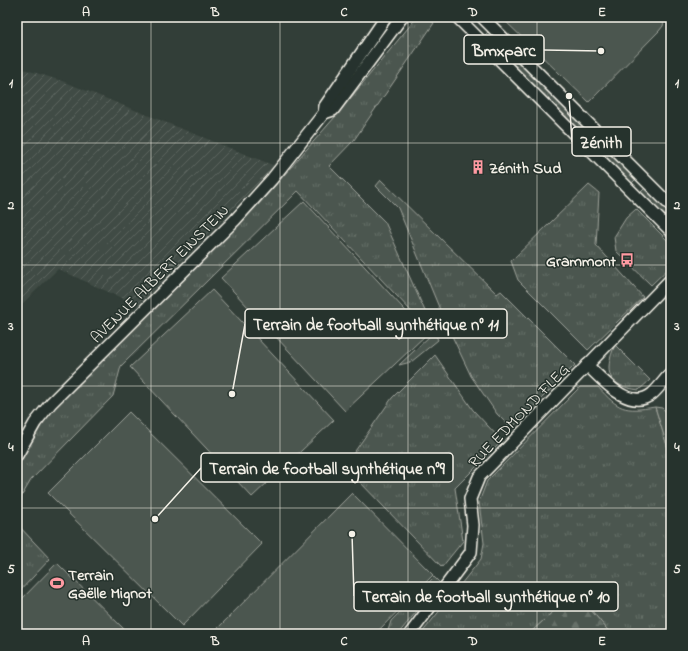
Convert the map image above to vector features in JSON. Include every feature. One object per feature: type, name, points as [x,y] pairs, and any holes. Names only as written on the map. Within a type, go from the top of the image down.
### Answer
[{"type":"street","name":"AVENUE ALBERT EINSTEIN","points":[[17,454],[36,423],[51,403],[235,220],[272,179],[324,113],[325,106],[386,17]]},
{"type":"street","name":"AVENUE ALBERT EINSTEIN","points":[[324,113],[333,110],[402,17]]},
{"type":"street","points":[[457,17],[671,231]]},
{"type":"street","points":[[482,17],[671,206]]},
{"type":"street","name":"RUE EDMOND FLEG","points":[[410,634],[471,552],[473,526],[470,499],[479,476],[671,279]]},
{"type":"street","name":"RUE EDMOND FLEG","points":[[587,366],[618,394],[630,398],[639,398],[652,395],[671,373]]},
{"type":"shaded area","points":[[17,67],[62,81],[275,166],[139,306],[58,269],[17,309]]},
{"type":"green space","points":[[417,17],[427,17],[434,23],[354,140],[329,166],[385,222],[438,340],[411,362],[399,365],[431,335],[428,329],[298,191],[121,366],[113,396],[31,480],[17,504],[17,468],[41,426],[62,398],[183,281],[256,207],[335,117]]},
{"type":"green space","points":[[501,17],[665,17],[663,26],[659,31],[589,102]]},
{"type":"green space","points":[[490,30],[637,178],[631,184],[483,37]]},
{"type":"green space","points":[[381,180],[497,294],[501,291],[575,365],[514,426],[510,427],[497,414],[471,376],[443,317],[398,208],[376,186]]},
{"type":"green space","points":[[589,185],[599,193],[596,245],[643,297],[588,350],[518,280],[511,261]]},
{"type":"green space","points":[[647,186],[671,210],[671,224],[640,193]]},
{"type":"green space","points":[[304,201],[427,334],[345,411],[221,278]]},
{"type":"green space","points":[[636,209],[671,244],[671,266],[651,285],[616,251],[614,237],[626,218]]},
{"type":"green space","points":[[212,290],[334,420],[252,497],[130,367]]},
{"type":"green space","points":[[615,345],[650,380],[639,390],[620,385],[611,376],[609,363]]},
{"type":"green space","points":[[435,355],[473,410],[502,441],[455,488],[463,541],[442,567],[357,479],[353,454],[392,398]]},
{"type":"green space","points":[[580,387],[598,387],[611,401],[623,408],[636,409],[655,407],[671,458],[671,634],[611,634],[575,591],[529,634],[421,634],[481,559],[484,543],[479,502],[487,481]]},
{"type":"green space","points":[[655,407],[662,408],[671,416],[671,458]]},
{"type":"green space","points":[[129,412],[262,544],[182,626],[48,493]]},
{"type":"green space","points":[[352,493],[433,575],[375,634],[212,634]]},
{"type":"green space","points":[[17,524],[50,559],[17,594]]},
{"type":"green space","name":"Terrain Gaëlle Mignot","points":[[57,563],[129,634],[17,634],[17,604]]},
{"type":"green space","points":[[434,577],[440,583],[398,634],[387,634],[391,621]]},
{"type":"green space","points":[[575,591],[611,634],[529,634]]},
{"type":"place","name":"Bmxparc","points":[[601,51]]},
{"type":"place","name":"Zénith","points":[[569,96]]},
{"type":"place","name":"Zénith Sud","points":[[478,167]]},
{"type":"place","name":"Grammont","points":[[627,260]]},
{"type":"place","name":"Terrain de football synthétique n° 11","points":[[232,394]]},
{"type":"place","name":"Terrain de football synthétique n°9","points":[[155,519]]},
{"type":"place","name":"Terrain de football synthétique n° 10","points":[[352,534]]},
{"type":"place","name":"Terrain Gaëlle Mignot","points":[[57,583]]}]
